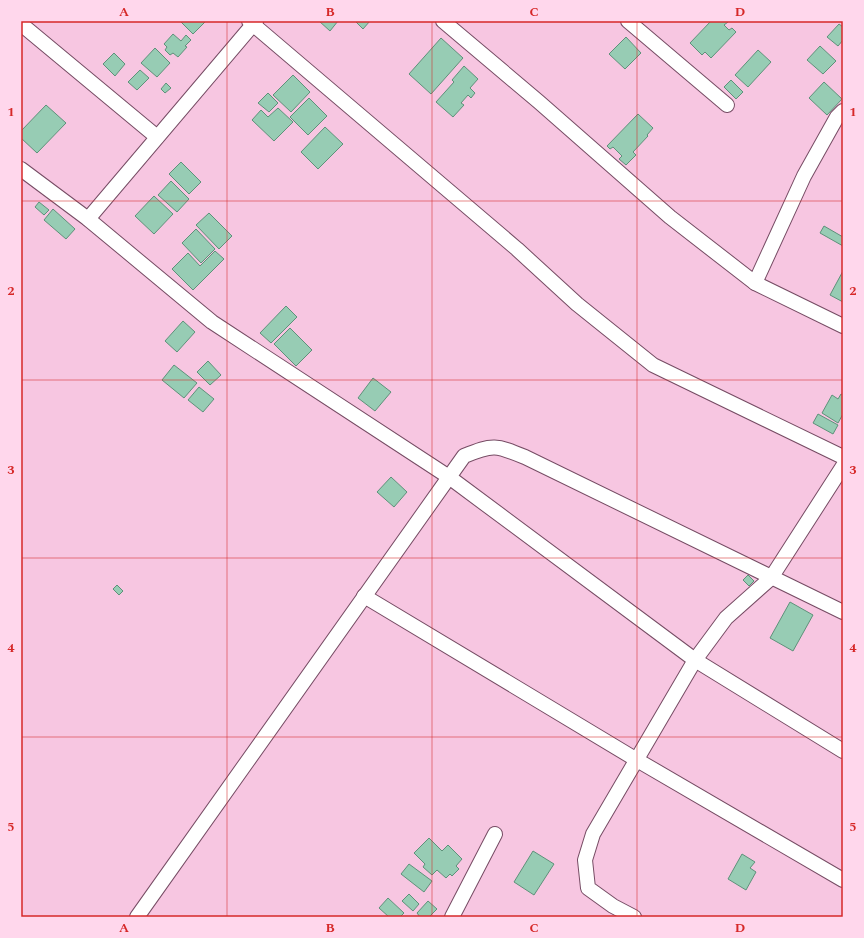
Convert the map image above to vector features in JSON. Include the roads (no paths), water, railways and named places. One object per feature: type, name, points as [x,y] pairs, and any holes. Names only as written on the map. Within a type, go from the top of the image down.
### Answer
[{"type":"street","points":[[443,21],[539,102],[670,217],[755,283],[843,326]]},
{"type":"street","points":[[628,21],[727,105]]},
{"type":"street","points":[[88,219],[253,22],[517,249],[577,304],[653,365],[843,457]]},
{"type":"street","points":[[21,24],[157,138]]},
{"type":"street","points":[[755,283],[804,176],[837,117],[843,111]]},
{"type":"street","points":[[21,169],[88,219],[212,322],[449,477],[696,660],[843,751]]},
{"type":"street","points":[[138,917],[464,456],[483,448],[499,447],[525,457],[843,612]]},
{"type":"street","points":[[634,917],[613,906],[588,888],[585,860],[593,834],[696,660],[726,618],[771,578],[843,466]]},
{"type":"street","points":[[364,596],[637,760],[843,880]]},
{"type":"street","points":[[452,917],[495,834]]}]
